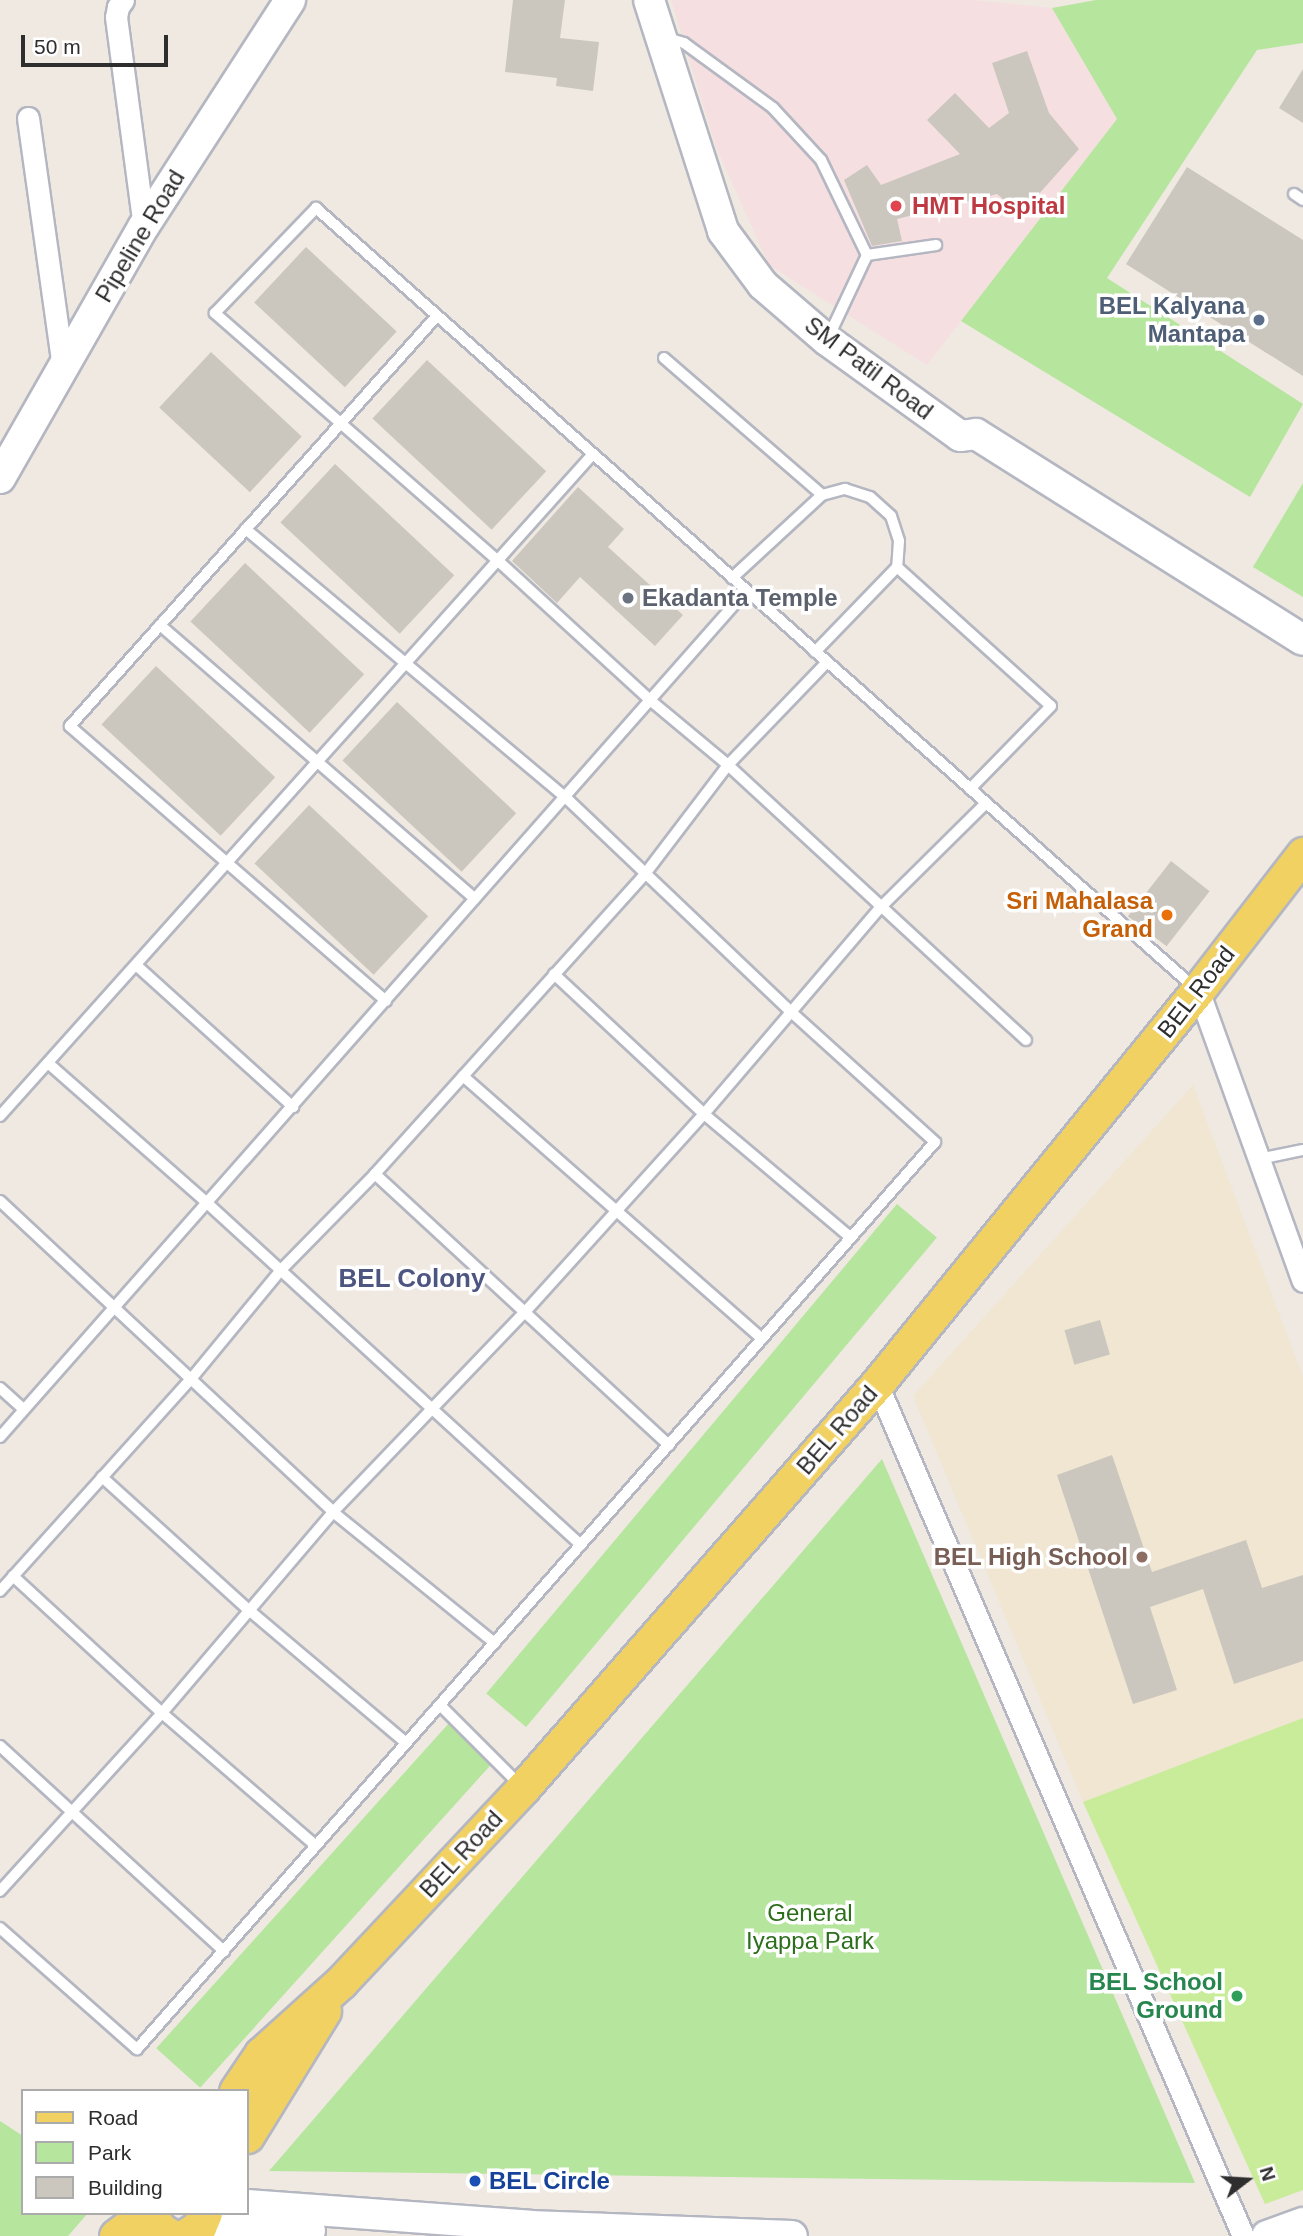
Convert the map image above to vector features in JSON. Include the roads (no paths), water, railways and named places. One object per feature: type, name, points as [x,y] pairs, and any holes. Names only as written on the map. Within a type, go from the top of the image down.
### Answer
[{"type":"main road","name":"BEL Road","points":[[237,2089],[261,2054],[341,1982],[523,1788],[877,1384],[1198,990],[1303,854]]},
{"type":"main road","name":"BEL Road","points":[[248,2134],[341,1982]]},
{"type":"main road","points":[[116,2236],[146,2215]]},
{"type":"main road","points":[[150,2215],[159,2229],[190,2228]]},
{"type":"street","points":[[123,0],[116,16],[144,226]]},
{"type":"street","name":"Pipeline Road","points":[[0,478],[144,226],[290,0]]},
{"type":"street","name":"SM Patil Road","points":[[649,0],[723,231],[763,285],[827,340],[960,436],[975,434],[1303,640]]},
{"type":"street","points":[[28,118],[63,367]]},
{"type":"street","points":[[960,436],[966,449],[1198,590],[1303,661]]},
{"type":"street","points":[[1198,990],[1303,1281]]},
{"type":"street","points":[[877,1384],[1243,2236]]},
{"type":"street","points":[[248,2205],[530,2226],[792,2236]]},
{"type":"street","points":[[190,2228],[412,2236]]},
{"type":"lane","points":[[661,37],[684,43],[773,108],[821,160],[867,255],[837,324],[827,340]]},
{"type":"lane","points":[[1026,1040],[728,765],[650,700],[497,560],[215,313],[316,208],[826,663],[1198,990]]},
{"type":"lane","points":[[867,255],[936,244]]},
{"type":"lane","points":[[386,1001],[69,726],[436,317]]},
{"type":"lane","points":[[664,358],[822,495]]},
{"type":"lane","points":[[0,1116],[592,455]]},
{"type":"lane","points":[[732,579],[822,495],[845,489],[870,497],[891,516],[899,541],[897,567],[815,652]]},
{"type":"lane","points":[[0,1928],[137,2049],[935,1142],[790,1011],[565,797],[246,529]]},
{"type":"lane","points":[[897,567],[1051,706],[970,789]]},
{"type":"lane","points":[[0,1437],[746,591]]},
{"type":"lane","points":[[160,625],[475,900]]},
{"type":"lane","points":[[0,1591],[191,1379],[281,1270],[375,1174],[645,874],[728,765],[826,663]]},
{"type":"lane","points":[[0,1891],[162,1713],[334,1512],[430,1408],[526,1311],[704,1114],[881,907],[986,803]]},
{"type":"lane","points":[[135,965],[293,1107]]},
{"type":"lane","points":[[554,974],[704,1114],[851,1238]]},
{"type":"lane","points":[[48,1063],[206,1202],[582,1545]]},
{"type":"lane","points":[[463,1076],[762,1339]]},
{"type":"lane","points":[[1259,1159],[1303,1150]]},
{"type":"lane","points":[[375,1174],[669,1445]]},
{"type":"lane","points":[[0,1201],[117,1307],[334,1512],[495,1643]]},
{"type":"lane","points":[[0,1388],[23,1409]]},
{"type":"lane","points":[[102,1477],[250,1611],[406,1744]]},
{"type":"lane","points":[[13,1576],[162,1713],[316,1846]]},
{"type":"lane","points":[[441,1706],[523,1788]]},
{"type":"lane","points":[[0,1746],[224,1951]]},
{"type":"place","name":"HMT Hospital","points":[[896,206]]},
{"type":"place","name":"BEL Kalyana Mantapa","points":[[1259,320]]},
{"type":"place","name":"Ekadanta Temple","points":[[628,598]]},
{"type":"place","name":"Sri Mahalasa Grand","points":[[1167,915]]},
{"type":"place","name":"BEL High School","points":[[1142,1557]]},
{"type":"place","name":"BEL School Ground","points":[[1237,1996]]},
{"type":"place","name":"BEL Circle","points":[[475,2181]]},
{"type":"district","name":"BEL Colony","points":[[412,1279]]},
{"type":"park label","name":"General Iyappa Park","points":[[810,1927]]}]
